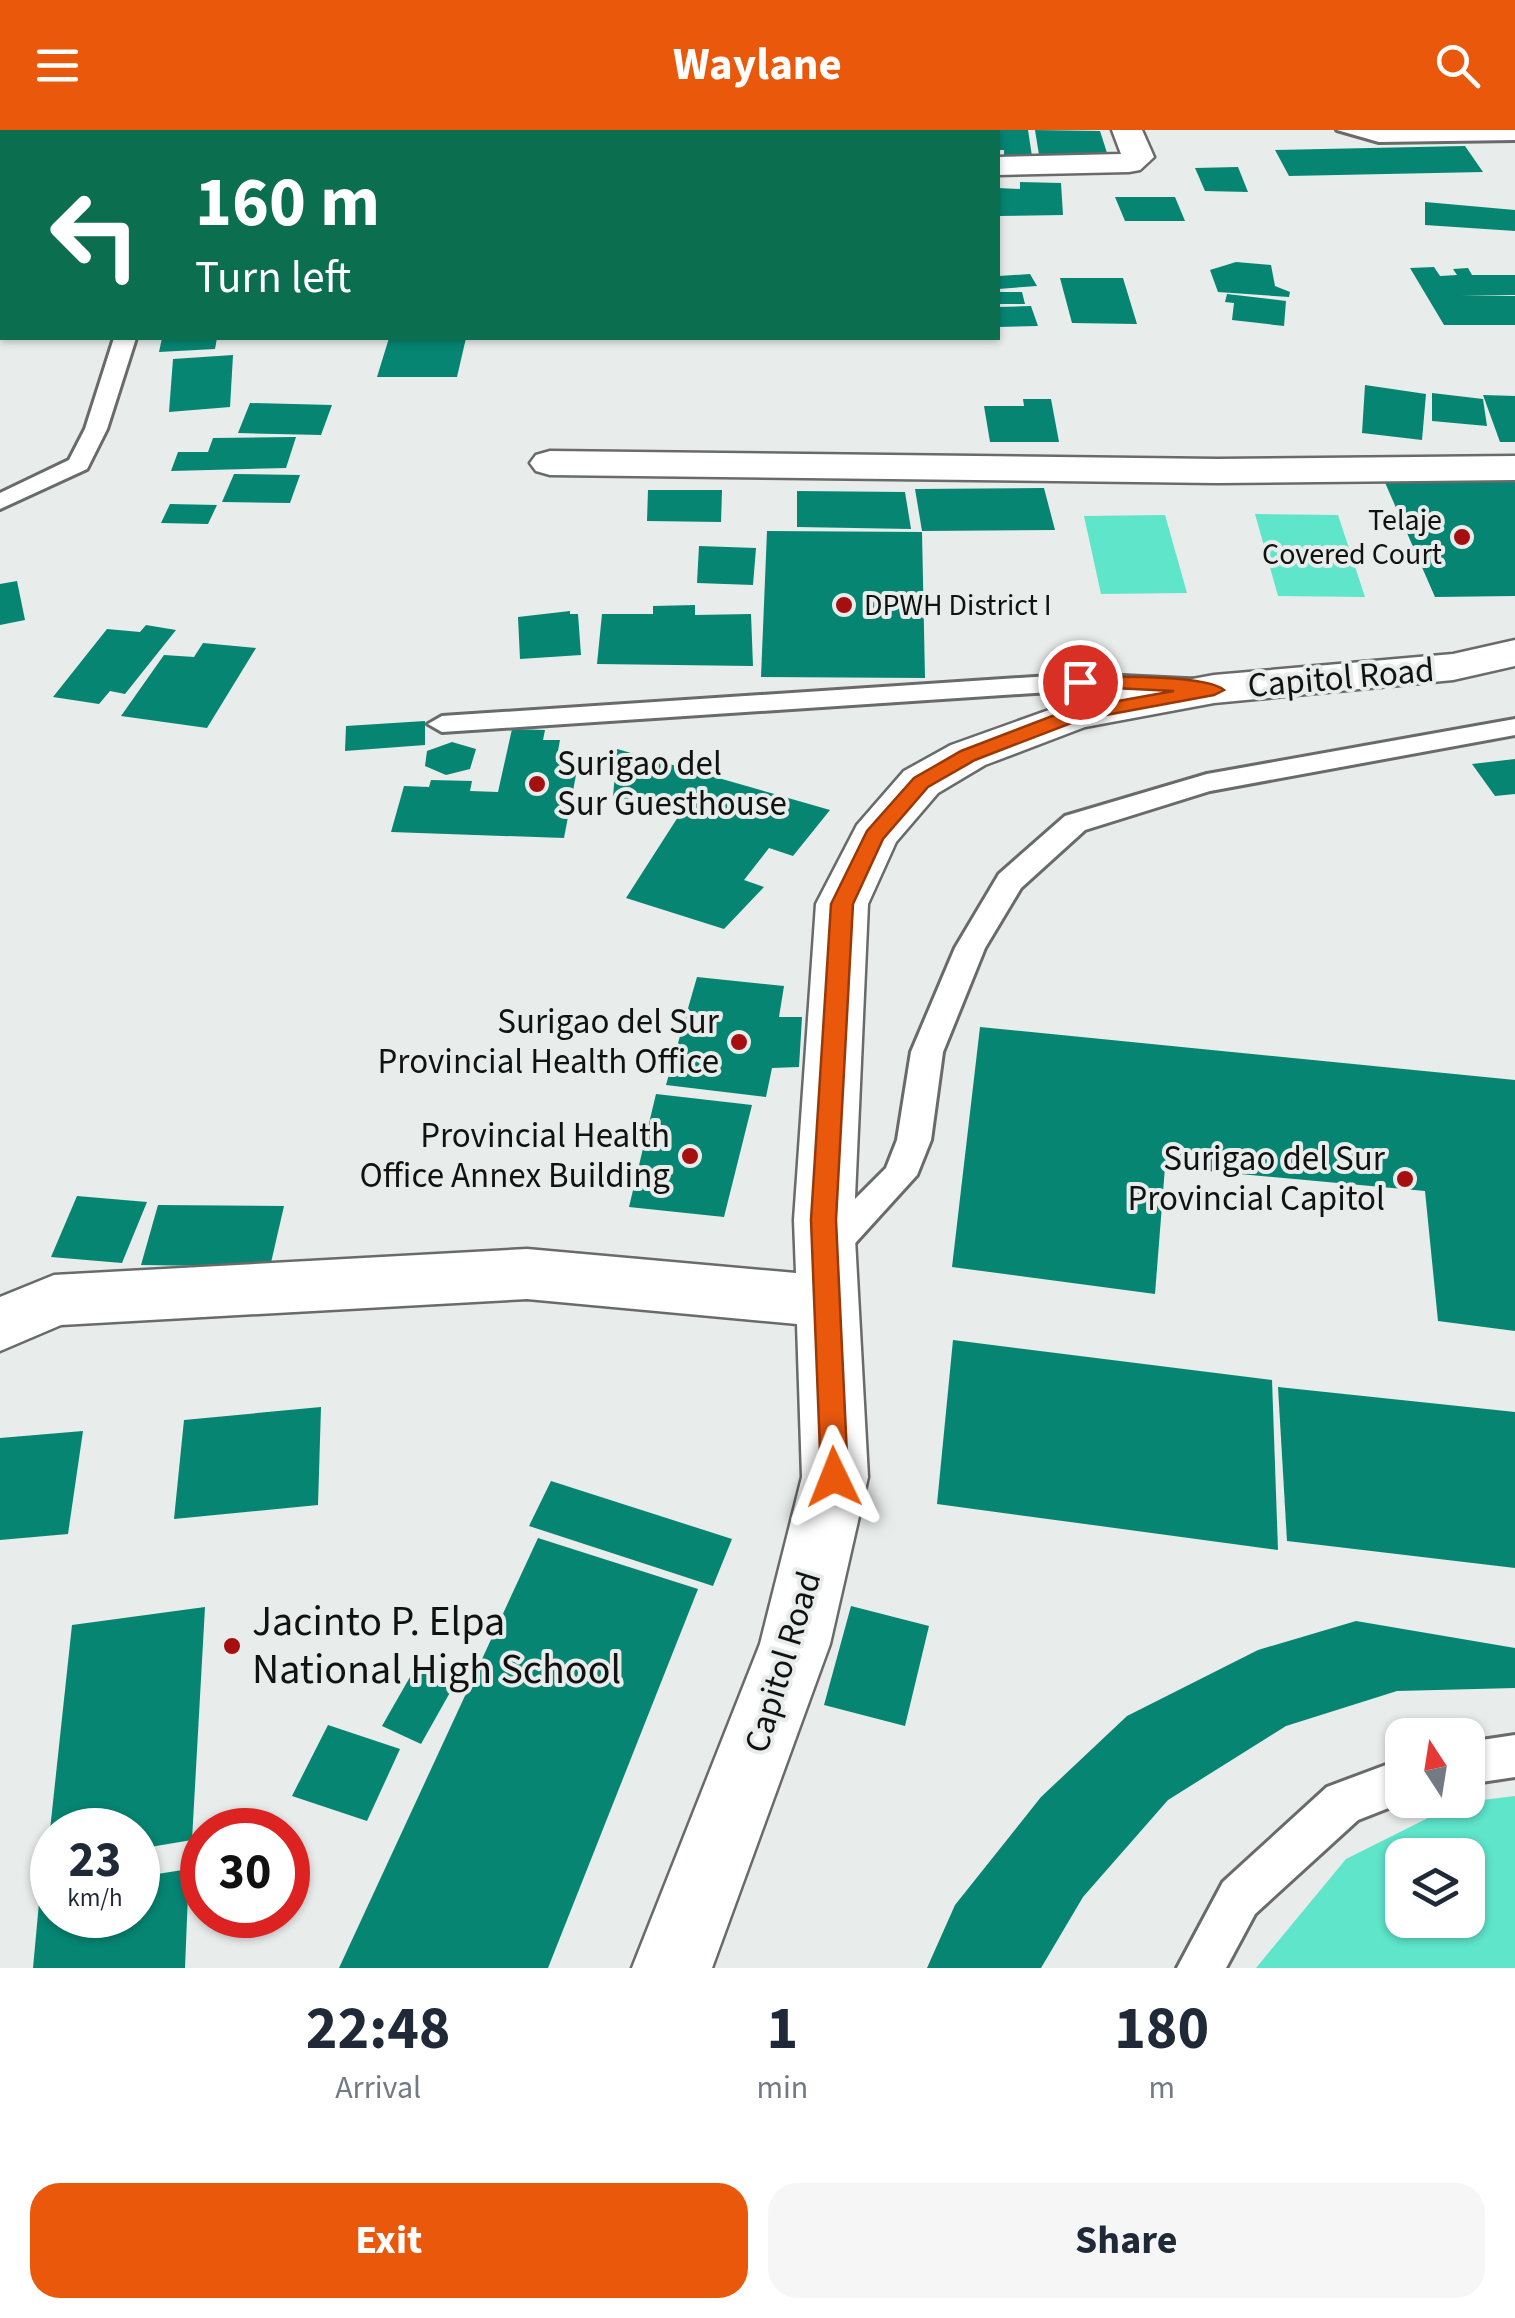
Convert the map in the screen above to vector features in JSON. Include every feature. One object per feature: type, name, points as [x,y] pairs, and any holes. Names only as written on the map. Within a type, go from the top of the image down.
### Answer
[{"type":"street","points":[[1000,166],[1108,166],[1132,145]]},
{"type":"street","points":[[550,463],[1217,471],[1515,468]]},
{"type":"street","name":"Capitol Road","points":[[672,1968],[794,1644],[834,1477],[824,1220],[842,904],[874,836],[921,782],[968,755],[1074,714],[1214,690],[1453,668],[1515,653]]},
{"type":"street","points":[[0,1325],[54,1300],[527,1274],[826,1276]]},
{"type":"lane","points":[[1346,130],[1379,138],[1515,135]]},
{"type":"lane","points":[[0,502],[78,464],[90,447],[124,340]]},
{"type":"lane","points":[[442,724],[1080,682],[1133,682],[1214,690]]},
{"type":"lane","points":[[826,1276],[906,1164],[922,1105],[927,1052],[970,948],[1010,882],[1075,823],[1207,783],[1515,727]]},
{"type":"lane","points":[[1485,1760],[1515,1756]]},
{"type":"lane","points":[[1200,1968],[1239,1898],[1343,1803],[1385,1787]]},
{"type":"green space","points":[[1255,514],[1338,515],[1365,597],[1278,596]]},
{"type":"green space","points":[[1165,515],[1187,593],[1101,594],[1084,516]]},
{"type":"green space","points":[[1515,1796],[1515,1968],[1256,1968],[1346,1859],[1385,1840],[1385,1938],[1485,1938],[1485,1838],[1388,1838],[1428,1818],[1485,1818],[1485,1800]]},
{"type":"building","points":[[1000,130],[1028,130],[1032,156],[1004,156],[1004,150],[1000,150]]},
{"type":"building","points":[[1035,130],[1100,131],[1108,156],[1039,155]]},
{"type":"building","points":[[1465,146],[1483,172],[1289,176],[1275,150]]},
{"type":"building","points":[[1238,167],[1248,192],[1205,191],[1195,168]]},
{"type":"building","points":[[1020,182],[1061,183],[1063,215],[1000,216],[1000,188],[1020,189]]},
{"type":"building","points":[[1115,197],[1175,197],[1185,221],[1125,221]]},
{"type":"building","points":[[1425,202],[1515,210],[1515,231],[1425,225]]},
{"type":"building","points":[[1236,262],[1271,265],[1275,286],[1290,292],[1289,297],[1218,292],[1210,270]]},
{"type":"building","points":[[1434,267],[1440,276],[1457,275],[1453,269],[1468,268],[1472,275],[1515,275],[1515,295],[1461,295],[1515,296],[1515,325],[1444,325],[1410,268]]},
{"type":"building","points":[[1030,274],[1037,286],[1000,289],[1000,276]]},
{"type":"building","points":[[1060,278],[1123,278],[1137,324],[1072,323]]},
{"type":"building","points":[[1000,292],[1022,292],[1025,304],[1000,304]]},
{"type":"building","points":[[1227,294],[1286,301],[1284,326],[1232,320],[1234,303],[1225,302]]},
{"type":"building","points":[[1031,306],[1038,326],[1000,327],[1000,307]]},
{"type":"building","points":[[162,340],[217,340],[215,349],[159,352]]},
{"type":"building","points":[[388,340],[466,340],[457,377],[377,377]]},
{"type":"building","points":[[233,355],[230,407],[169,412],[173,359]]},
{"type":"building","points":[[1365,385],[1426,394],[1422,440],[1362,433]]},
{"type":"building","points":[[1432,393],[1483,399],[1487,426],[1432,421]]},
{"type":"building","points":[[1483,395],[1515,396],[1515,442],[1500,442]]},
{"type":"building","points":[[1023,399],[1051,399],[1059,442],[990,442],[984,406],[1024,406]]},
{"type":"building","points":[[250,403],[332,405],[321,435],[238,433]]},
{"type":"building","points":[[296,437],[286,468],[171,471],[178,452],[208,452],[213,438]]},
{"type":"building","points":[[234,474],[300,475],[290,503],[222,502]]},
{"type":"building","name":"Telaje Covered Court","points":[[1383,478],[1515,478],[1515,596],[1435,597]]},
{"type":"building","points":[[1044,488],[1055,530],[922,531],[915,489]]},
{"type":"building","points":[[648,490],[722,490],[721,522],[647,521]]},
{"type":"building","points":[[797,491],[905,492],[911,529],[797,527]]},
{"type":"building","points":[[170,504],[217,505],[208,524],[161,523]]},
{"type":"building","name":"DPWH District I","points":[[767,531],[922,532],[925,678],[761,677]]},
{"type":"building","points":[[699,546],[756,548],[753,585],[697,583]]},
{"type":"building","points":[[17,581],[25,620],[0,625],[0,584]]},
{"type":"building","points":[[695,605],[695,615],[751,614],[753,666],[597,664],[602,614],[653,614],[653,606]]},
{"type":"building","points":[[570,611],[578,614],[581,655],[520,659],[518,617]]},
{"type":"building","points":[[146,625],[176,630],[125,694],[110,691],[99,704],[53,697],[107,629],[140,632]]},
{"type":"building","points":[[203,643],[256,648],[207,728],[121,716],[164,655],[194,657]]},
{"type":"building","points":[[425,721],[425,745],[345,751],[346,726]]},
{"type":"building","name":"Surigao del Sur Guesthouse","points":[[512,729],[545,730],[543,740],[560,740],[556,762],[565,762],[563,775],[576,775],[564,838],[391,832],[404,786],[429,787],[431,780],[472,781],[470,791],[498,792]]},
{"type":"building","points":[[452,742],[476,749],[470,769],[446,775],[425,766],[427,751]]},
{"type":"building","points":[[617,749],[830,810],[793,856],[769,848],[744,880],[764,887],[724,929],[626,898],[678,817],[613,797]]},
{"type":"building","points":[[1515,759],[1515,794],[1495,796],[1472,764]]},
{"type":"building","name":"Surigao del Sur Provincial Health Office","points":[[697,977],[784,986],[779,1017],[802,1017],[799,1067],[772,1068],[766,1097],[666,1085]]},
{"type":"building","name":"Surigao del Sur Provincial Capitol","points":[[980,1027],[1515,1080],[1515,1331],[1438,1321],[1425,1191],[1165,1167],[1155,1294],[952,1267]]},
{"type":"building","name":"Provincial Health Office Annex Building","points":[[656,1094],[752,1105],[724,1217],[629,1207]]},
{"type":"building","points":[[77,1196],[147,1202],[122,1263],[51,1257]]},
{"type":"building","points":[[158,1205],[284,1206],[270,1267],[141,1265]]},
{"type":"building","points":[[953,1340],[1272,1380],[1278,1550],[937,1504]]},
{"type":"building","points":[[1278,1387],[1515,1412],[1515,1568],[1287,1541]]},
{"type":"building","points":[[321,1407],[318,1505],[174,1519],[184,1420]]},
{"type":"building","points":[[83,1431],[68,1534],[0,1540],[0,1438]]},
{"type":"building","points":[[551,1481],[732,1539],[713,1586],[529,1526]]},
{"type":"building","points":[[538,1538],[698,1589],[548,1968],[339,1968]]},
{"type":"building","points":[[851,1606],[929,1626],[905,1726],[824,1705]]},
{"type":"building","points":[[205,1607],[194,1808],[180,1808],[180,1842],[160,1845],[160,1808],[52,1808],[72,1625]]},
{"type":"building","points":[[1356,1621],[1515,1648],[1515,1688],[1397,1691],[1286,1726],[1168,1800],[1083,1897],[1041,1968],[927,1968],[955,1905],[1041,1797],[1127,1716],[1258,1650]]},
{"type":"building","points":[[418,1663],[457,1680],[421,1744],[382,1726]]},
{"type":"building","points":[[328,1725],[400,1749],[367,1821],[292,1796]]},
{"type":"building","points":[[180,1870],[180,1938],[186,1938],[185,1968],[33,1968],[36,1938],[160,1938],[160,1874]]},
{"type":"place","name":"Telaje Covered Court","points":[[1462,537]]},
{"type":"place","name":"DPWH District I","points":[[844,605]]},
{"type":"place","name":"Surigao del Sur Guesthouse","points":[[537,784]]},
{"type":"place","name":"Surigao del Sur Provincial Health Office","points":[[739,1042]]},
{"type":"place","name":"Provincial Health Office Annex Building","points":[[690,1156]]},
{"type":"place","name":"Surigao del Sur Provincial Capitol","points":[[1405,1179]]},
{"type":"place","name":"Jacinto P. Elpa National High School","points":[[232,1646]]},
{"type":"route","points":[[834,1477],[824,1220],[842,904],[874,836],[921,782],[968,755],[1074,714],[1214,690],[1174,684],[1080,682]]}]
